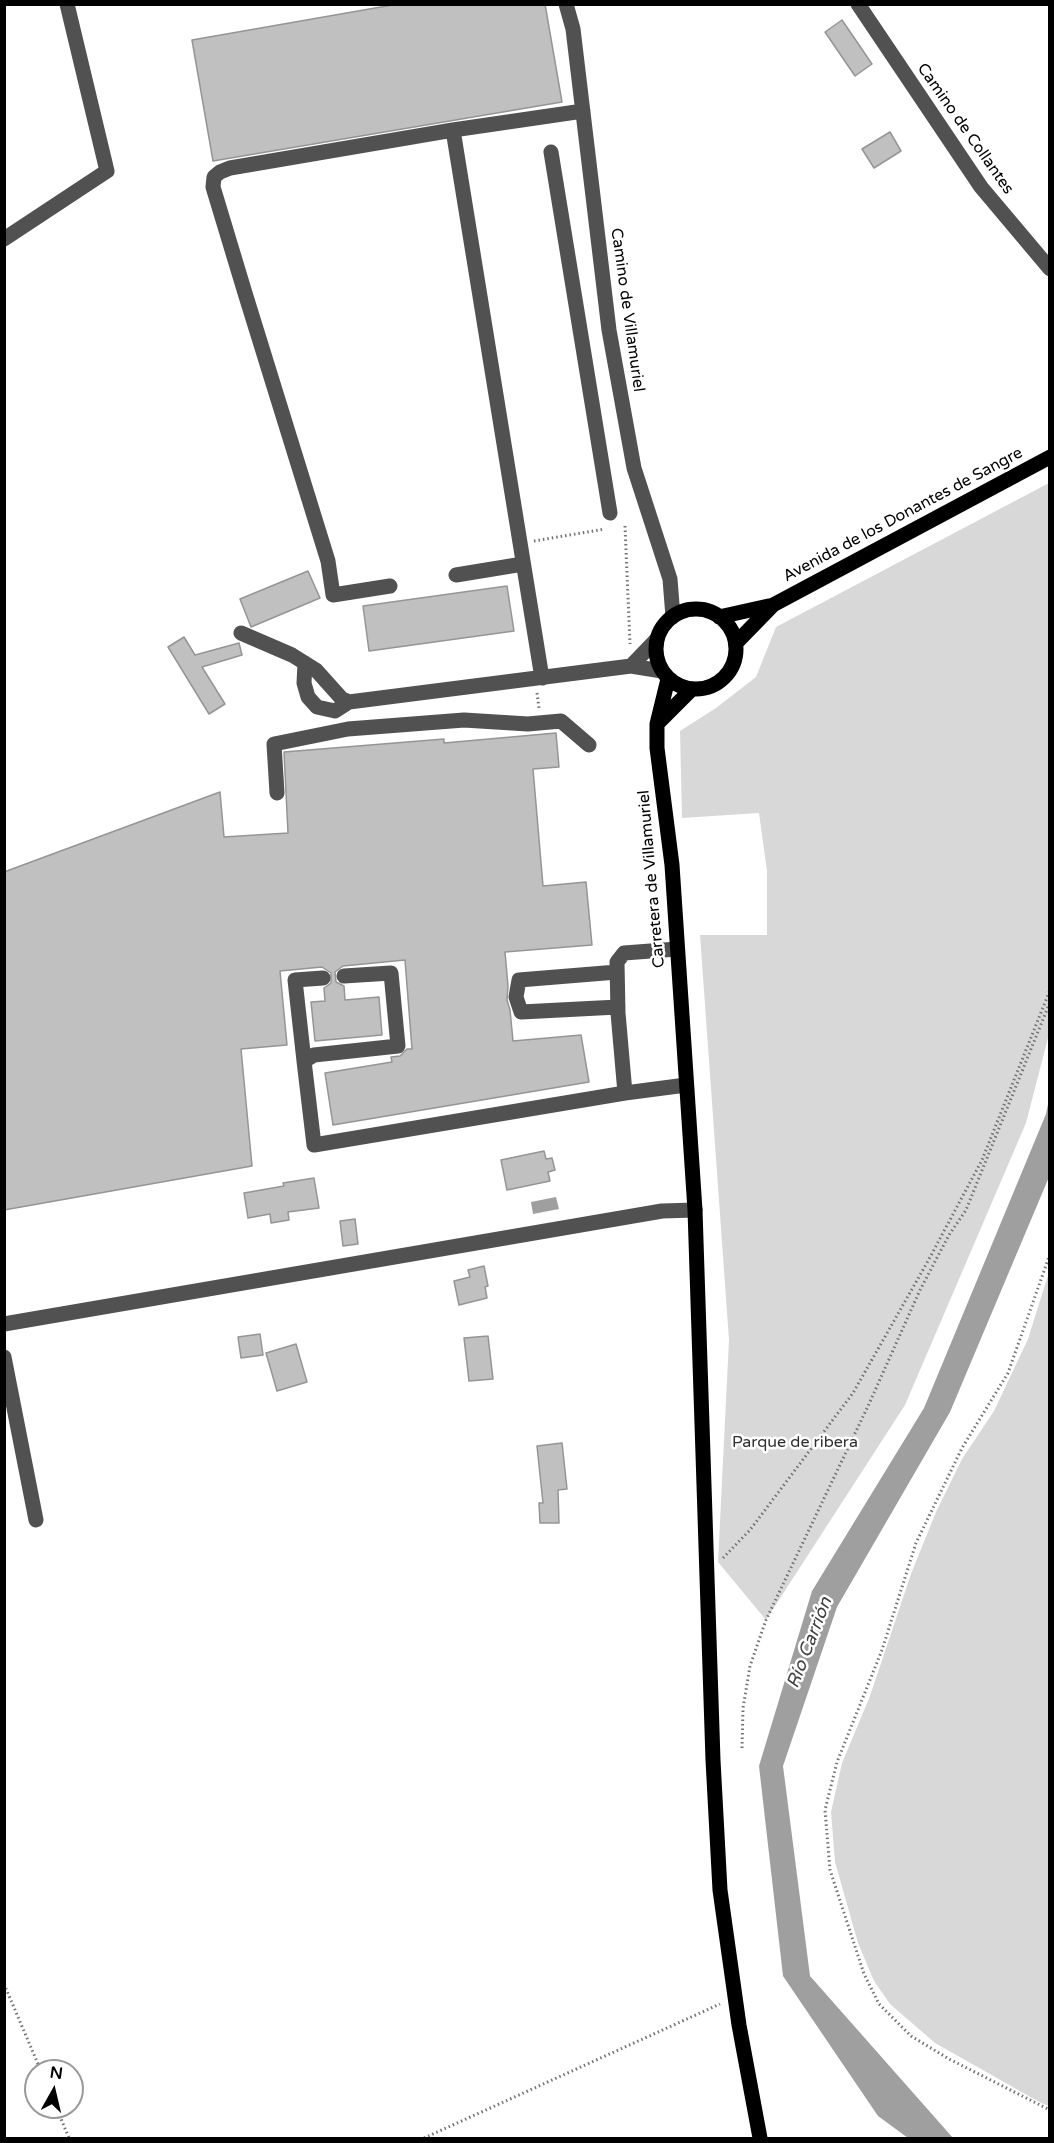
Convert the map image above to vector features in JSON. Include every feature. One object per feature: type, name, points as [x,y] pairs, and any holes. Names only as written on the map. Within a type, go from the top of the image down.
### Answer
[{"type":"main road","name":"Avenida de los Donantes de Sangre","points":[[719,617],[773,605],[1050,458]]},
{"type":"main road","name":"Avenida de los Donantes de Sangre","points":[[736,643],[773,605]]},
{"type":"main road","points":[[696,609],[708,611],[719,617],[733,633],[736,643],[736,655],[732,667],[725,677],[704,689],[679,686],[665,675],[656,650],[657,639],[663,626],[684,611],[696,609]]},
{"type":"main road","name":"Carretera de Villamuriel","points":[[665,675],[657,724],[657,748],[672,865],[695,1210],[720,1890],[735,1998],[760,2139]]},
{"type":"main road","points":[[657,724],[692,689]]},
{"type":"street","points":[[4,239],[107,171],[67,4]]},
{"type":"street","name":"Camino de Villamuriel","points":[[566,4],[573,29],[611,341],[634,468],[670,579],[673,617]]},
{"type":"street","name":"Camino de Collantes","points":[[858,4],[981,187],[1050,269]]},
{"type":"street","points":[[390,586],[333,595],[328,561],[213,187],[214,177],[230,168],[453,130],[583,111]]},
{"type":"street","points":[[453,130],[520,544],[538,678]]},
{"type":"street","points":[[551,152],[611,520]]},
{"type":"street","points":[[456,575],[523,564]]},
{"type":"street","points":[[241,633],[292,655],[316,670],[342,699],[349,702]]},
{"type":"street","points":[[631,666],[657,639]]},
{"type":"street","points":[[305,663],[304,683],[308,697],[317,707],[335,711],[349,702],[631,666],[665,675]]},
{"type":"street","points":[[277,793],[274,744],[348,729],[464,720],[528,724],[561,721],[590,745]]},
{"type":"street","points":[[625,1093],[617,962],[624,952],[677,949]]},
{"type":"street","points":[[617,972],[519,980],[516,997],[521,1012],[618,1007]]},
{"type":"street","points":[[304,1061],[314,1055],[398,1047],[391,973],[344,976]]},
{"type":"street","points":[[323,978],[295,980],[314,1145],[625,1093],[686,1085]]},
{"type":"street","points":[[4,1324],[651,1213],[695,1210]]},
{"type":"street","points":[[4,1357],[36,1520]]},
{"type":"path","points":[[520,544],[611,520]]},
{"type":"path","points":[[625,526],[631,666]]},
{"type":"path","points":[[538,678],[541,723]]},
{"type":"path","points":[[707,1574],[750,1530],[853,1393],[982,1160],[1050,990]]},
{"type":"path","points":[[742,1748],[743,1708],[750,1666],[766,1620],[869,1404],[920,1290],[949,1235],[966,1210],[1050,1002]]},
{"type":"path","points":[[1050,1254],[1008,1373],[962,1448],[916,1543],[882,1650],[837,1762],[825,1810],[830,1870],[864,1974],[879,2004],[911,2036],[949,2059],[1050,2110]]},
{"type":"path","points":[[4,1984],[36,2059]]},
{"type":"path","points":[[424,2139],[735,1998]]},
{"type":"path","points":[[61,2119],[69,2139]]},
{"type":"green space","name":"Parque de ribera","points":[[1049,483],[1049,1034],[1026,1123],[905,1405],[766,1620],[718,1562],[729,1340],[700,935],[767,935],[767,871],[759,813],[682,818],[680,731],[716,708],[756,677],[776,627]]},
{"type":"green space","points":[[1049,1272],[1049,2106],[935,2043],[890,2004],[874,1981],[858,1943],[835,1862],[831,1812],[842,1763],[870,1696],[911,1574],[936,1512],[962,1459],[994,1411],[1028,1339]]},
{"type":"water","name":"Río Carrión","points":[[1049,1099],[1049,1177],[950,1412],[837,1607],[783,1766],[810,1976],[953,2138],[908,2138],[878,2116],[783,1976],[759,1766],[812,1591],[924,1408],[1046,1114]]},
{"type":"water","points":[[556,1197],[559,1209],[533,1214],[531,1202]]},
{"type":"building","points":[[398,4],[545,4],[562,102],[213,161],[192,40]]},
{"type":"building","points":[[842,20],[872,64],[855,76],[825,32]]},
{"type":"building","points":[[890,132],[901,151],[874,168],[862,149]]},
{"type":"building","points":[[308,571],[320,598],[251,627],[240,599]]},
{"type":"building","points":[[507,586],[514,631],[369,651],[363,606]]},
{"type":"building","points":[[184,637],[195,655],[239,643],[242,655],[202,667],[225,704],[209,714],[168,647]]},
{"type":"building","points":[[556,733],[559,767],[533,769],[543,886],[586,882],[592,945],[505,952],[507,1000],[513,1041],[581,1035],[589,1082],[333,1125],[325,1073],[392,1062],[391,1057],[400,1056],[407,1049],[412,1049],[405,960],[343,966],[335,972],[336,982],[344,986],[345,1000],[379,997],[382,1035],[315,1041],[311,1002],[325,1001],[324,988],[331,983],[331,973],[322,967],[280,971],[287,1045],[241,1049],[252,1166],[4,1210],[4,872],[220,792],[224,837],[288,833],[284,752],[444,739],[444,743]]},
{"type":"building","points":[[544,1151],[546,1159],[552,1158],[555,1170],[548,1172],[550,1181],[507,1190],[501,1160]]},
{"type":"building","points":[[314,1178],[319,1208],[288,1212],[289,1220],[271,1223],[270,1214],[248,1218],[244,1193]]},
{"type":"building","points":[[355,1219],[358,1244],[343,1246],[340,1221]]},
{"type":"building","points":[[484,1266],[488,1286],[485,1287],[487,1298],[459,1305],[454,1281],[470,1277],[468,1270]]},
{"type":"building","points":[[260,1334],[263,1355],[241,1358],[238,1337]]},
{"type":"building","points":[[488,1336],[493,1379],[469,1381],[464,1338]]},
{"type":"building","points":[[296,1344],[307,1382],[277,1391],[266,1353]]},
{"type":"building","points":[[562,1443],[567,1489],[558,1490],[559,1523],[540,1523],[539,1503],[543,1503],[537,1446]]}]
